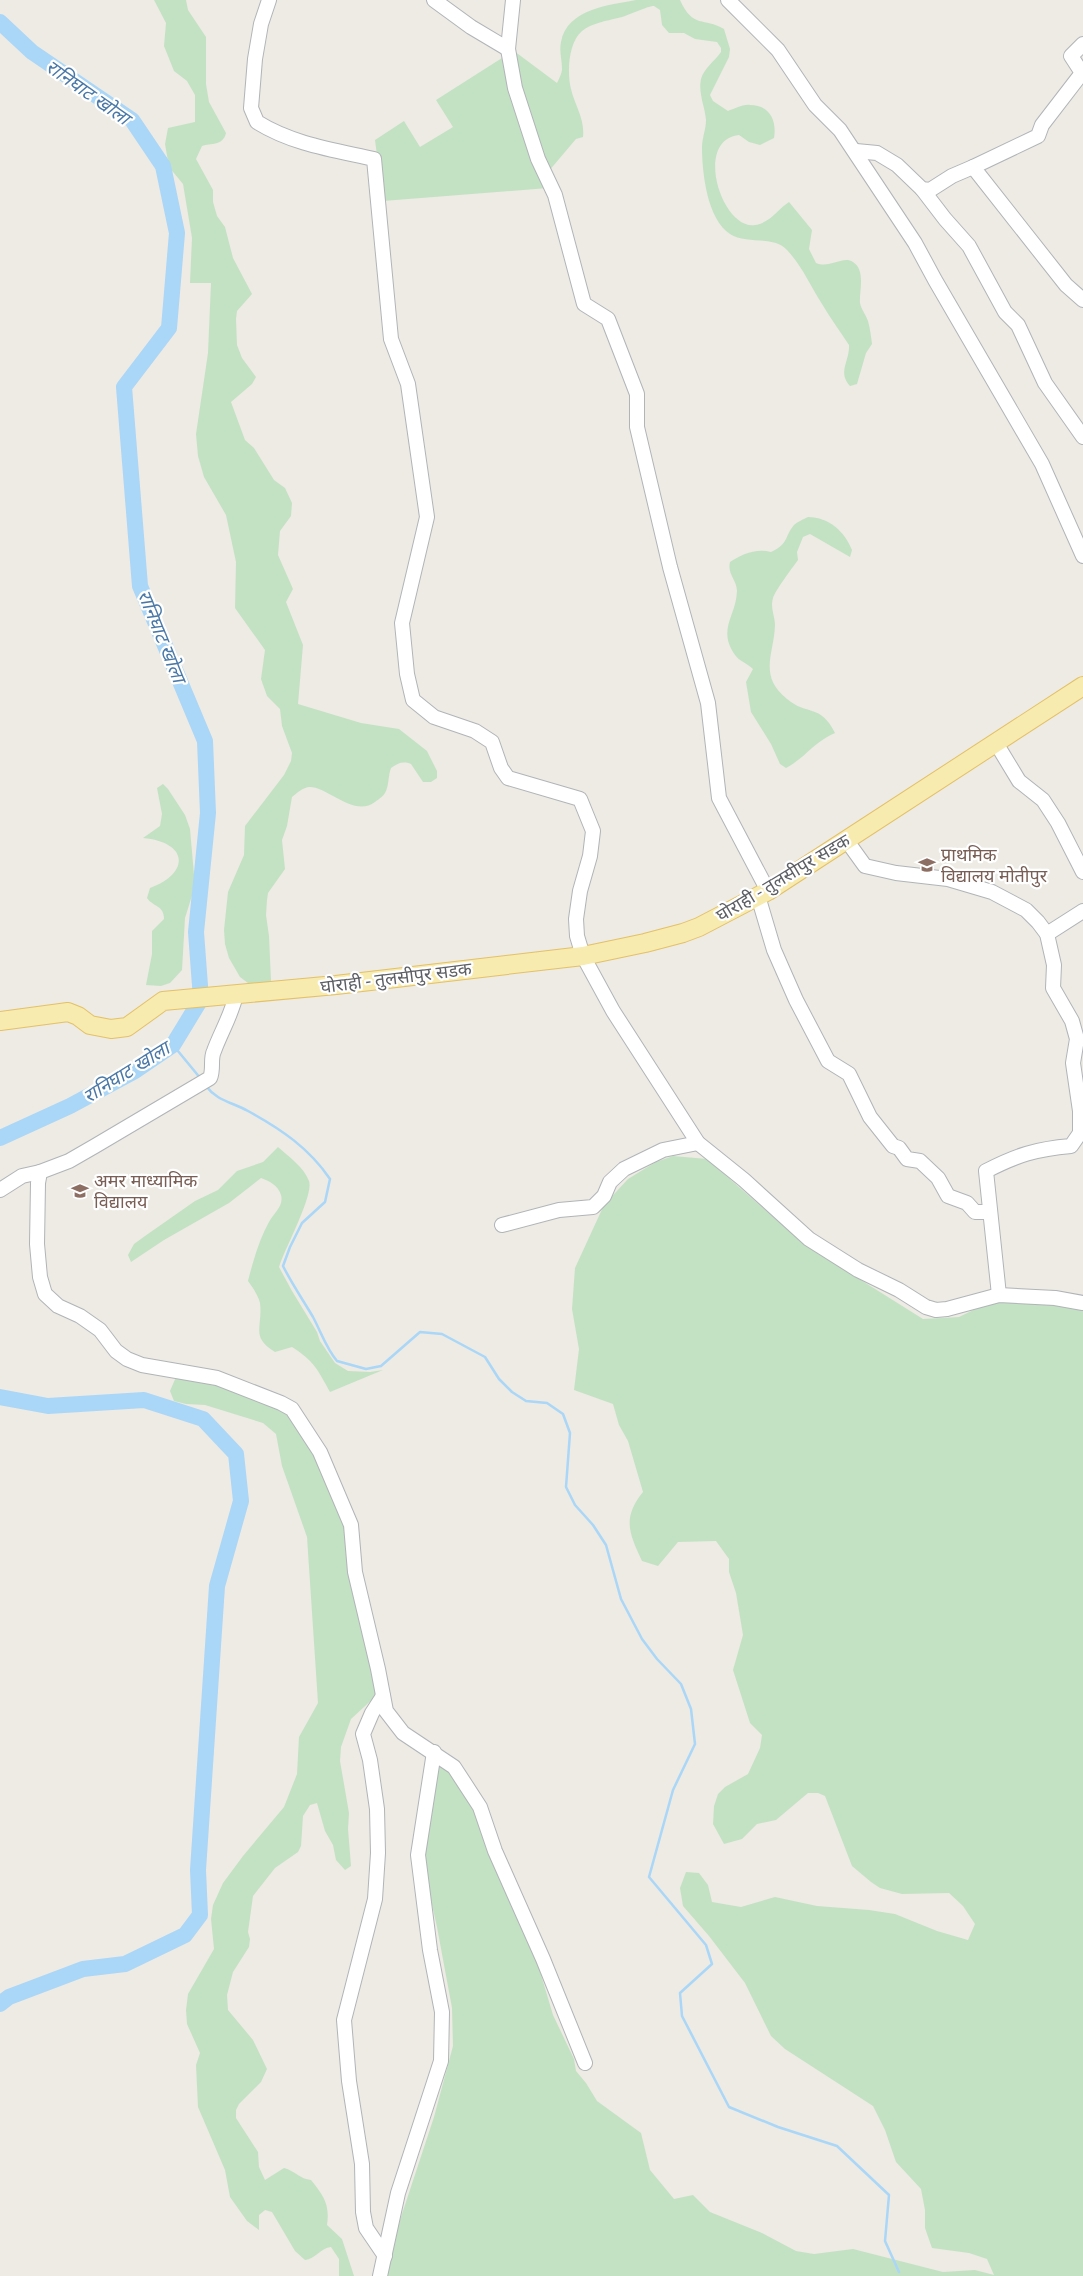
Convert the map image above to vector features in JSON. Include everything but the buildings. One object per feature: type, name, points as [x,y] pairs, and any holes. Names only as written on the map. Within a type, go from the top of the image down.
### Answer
[{"type":"main road","name":"घोराही - तुलसीपुर सडक","points":[[0,1021],[68,1012],[78,1016],[90,1025],[111,1028],[127,1027],[163,1001],[236,996],[583,956],[645,944],[683,933],[699,927],[763,894],[1083,686]]},
{"type":"street","points":[[269,0],[261,24],[255,59],[251,108],[257,122],[292,138],[321,148],[374,159],[391,339],[408,384],[427,517],[402,623],[407,674],[412,700],[434,717],[475,731],[492,742],[501,768],[508,778],[580,799],[592,830],[590,856],[580,891],[576,919],[577,936],[583,956],[613,1011],[698,1143],[744,1180],[809,1239],[858,1270],[899,1290],[926,1307],[936,1310],[947,1309],[999,1295],[1055,1298],[1083,1303]]},
{"type":"street","points":[[434,0],[471,27],[508,49]]},
{"type":"street","points":[[513,0],[508,49],[515,88],[538,159],[555,195],[584,304],[608,319],[637,394],[637,427],[670,567],[708,703],[719,798],[763,894],[774,950],[796,1000],[828,1061],[849,1074],[870,1117],[892,1146],[899,1148],[907,1160],[920,1161],[938,1178],[948,1196],[967,1203],[975,1212],[989,1212]]},
{"type":"street","points":[[728,0],[778,50],[815,106],[840,130],[856,151],[915,243],[1042,464],[1083,556]]},
{"type":"street","points":[[922,189],[930,190],[952,176],[1038,136],[1042,125],[1082,73],[1071,56],[1083,44]]},
{"type":"street","points":[[856,151],[877,153],[897,165],[922,189],[944,219],[969,246],[1005,312],[1018,325],[1044,383],[1083,437]]},
{"type":"street","points":[[973,167],[1066,285],[1083,300]]},
{"type":"street","points":[[996,743],[1019,781],[1043,800],[1058,823],[1083,872]]},
{"type":"street","points":[[847,841],[865,866],[896,873],[948,879],[992,892],[1026,910],[1047,934],[1054,965],[1053,988],[1072,1021],[1077,1039],[1073,1063],[1080,1111],[1080,1133],[1071,1146],[1047,1148],[1015,1156],[986,1171],[999,1295]]},
{"type":"street","points":[[1047,934],[1083,911]]},
{"type":"street","points":[[0,1190],[22,1176],[40,1172],[69,1161],[210,1078],[213,1071],[212,1053],[232,1012],[236,996]]},
{"type":"street","points":[[502,1225],[559,1210],[593,1207],[604,1196],[610,1182],[624,1169],[663,1150],[698,1143]]},
{"type":"street","points":[[40,1172],[38,1183],[37,1244],[40,1278],[45,1294],[58,1306],[80,1316],[100,1330],[116,1351],[142,1366],[217,1378],[292,1409],[320,1452],[351,1525],[355,1572],[386,1711],[403,1733],[454,1767],[480,1807],[495,1851],[543,1959],[585,2063]]},
{"type":"street","points":[[383,1696],[372,1713],[364,1734],[377,1809],[378,1853],[375,1899],[344,2020],[349,2082],[362,2164],[363,2212],[366,2228],[385,2256]]},
{"type":"street","points":[[380,2276],[398,2194],[441,2061],[442,2012],[430,1950],[418,1855],[434,1752]]},
{"type":"green space","points":[[154,0],[186,0],[188,10],[206,37],[206,84],[209,102],[226,133],[219,142],[202,146],[196,159],[213,190],[213,202],[217,216],[225,227],[233,258],[252,294],[237,311],[237,345],[242,358],[256,377],[252,384],[231,402],[245,440],[254,448],[274,480],[285,488],[292,503],[291,516],[280,531],[278,555],[293,589],[286,602],[303,645],[298,704],[361,723],[399,729],[427,751],[437,771],[437,778],[431,782],[423,782],[411,764],[403,763],[396,765],[391,768],[384,794],[367,806],[350,804],[324,791],[309,787],[292,797],[287,826],[282,840],[285,869],[268,893],[267,900],[266,915],[271,981],[252,986],[240,977],[229,958],[225,944],[224,930],[228,892],[244,855],[245,826],[284,775],[291,761],[292,753],[282,726],[280,709],[267,696],[261,679],[265,650],[235,608],[236,562],[226,515],[204,477],[198,456],[196,434],[208,353],[211,283],[190,283],[192,238],[183,184],[169,167],[165,144],[168,128],[195,122],[195,95],[187,81],[174,71],[164,46],[166,23]]},
{"type":"green space","points":[[636,0],[680,0],[694,19],[717,25],[724,29],[730,49],[729,57],[710,95],[713,101],[728,111],[747,105],[763,108],[771,115],[775,132],[774,138],[760,145],[749,142],[739,135],[725,141],[717,152],[715,167],[717,184],[723,200],[732,214],[743,223],[755,225],[765,222],[789,202],[812,230],[809,249],[816,263],[826,264],[849,260],[857,266],[861,276],[860,303],[868,321],[872,344],[866,353],[857,384],[850,386],[844,376],[849,345],[792,256],[781,245],[767,241],[744,239],[730,234],[722,227],[711,206],[703,169],[702,144],[706,120],[700,84],[705,71],[721,52],[717,42],[695,39],[684,33],[669,33],[662,25],[660,10],[654,6],[595,24],[582,31],[577,36],[571,50],[569,75],[571,89],[583,124],[583,137],[576,139],[548,172],[528,124],[514,51],[557,83],[562,71],[561,42],[571,22],[591,10]]},
{"type":"green space","points":[[502,58],[533,160],[548,188],[383,201],[375,140],[404,121],[420,147],[453,127],[436,100]]},
{"type":"green space","points":[[808,517],[823,520],[835,527],[845,537],[852,550],[850,557],[810,534],[803,537],[797,552],[798,560],[773,598],[772,605],[775,625],[770,673],[773,682],[778,690],[794,704],[824,717],[835,733],[822,740],[786,768],[780,764],[771,744],[751,712],[746,682],[753,669],[737,657],[730,646],[727,630],[737,591],[729,566],[730,562],[744,554],[755,551],[771,552],[777,549],[784,543],[794,525]]},
{"type":"green space","points":[[163,784],[185,815],[190,829],[195,886],[185,918],[182,970],[170,983],[161,986],[146,985],[152,954],[152,931],[164,919],[162,911],[147,898],[150,888],[163,882],[173,874],[178,867],[179,859],[176,852],[169,845],[143,838],[160,826],[162,814],[157,788]]},
{"type":"green space","points":[[278,1147],[295,1162],[309,1181],[307,1198],[279,1267],[317,1332],[320,1341],[335,1363],[348,1371],[370,1372],[383,1370],[330,1392],[319,1372],[306,1357],[292,1347],[275,1352],[267,1347],[260,1336],[260,1303],[257,1294],[248,1281],[262,1236],[281,1203],[280,1192],[273,1184],[261,1178],[229,1203],[164,1240],[131,1262],[128,1255],[134,1244],[145,1236],[195,1201],[218,1190],[237,1171],[263,1162]]},
{"type":"green space","points":[[673,1156],[707,1159],[805,1245],[923,1319],[959,1317],[996,1299],[1033,1300],[1083,1309],[1083,2276],[383,2276],[386,2275],[400,2220],[434,2117],[453,2046],[452,2008],[421,1855],[439,1759],[453,1769],[477,1812],[533,1948],[553,2015],[574,2059],[576,2071],[597,2101],[641,2133],[650,2170],[674,2199],[693,2195],[710,2212],[762,2233],[796,2251],[814,2254],[853,2249],[943,2272],[975,2270],[994,2275],[987,2259],[969,2253],[932,2248],[925,2228],[925,2210],[921,2189],[896,2162],[885,2130],[873,2106],[785,2049],[771,2036],[745,1983],[683,1906],[680,1888],[686,1872],[699,1873],[708,1885],[712,1902],[741,1907],[775,1897],[817,1906],[869,1910],[895,1914],[937,1931],[968,1940],[975,1924],[963,1906],[949,1893],[902,1894],[880,1888],[871,1882],[852,1866],[825,1796],[818,1793],[808,1793],[776,1820],[757,1824],[742,1839],[724,1844],[713,1824],[714,1806],[718,1794],[725,1787],[748,1774],[760,1748],[762,1735],[750,1723],[733,1670],[743,1635],[736,1593],[729,1572],[729,1559],[716,1541],[678,1542],[658,1566],[642,1561],[631,1534],[630,1518],[636,1501],[643,1492],[628,1441],[619,1425],[613,1404],[574,1390],[579,1349],[572,1309],[575,1268],[604,1205],[628,1179],[656,1162]]},
{"type":"green space","points":[[176,1377],[211,1382],[280,1408],[300,1425],[347,1529],[377,1695],[351,1719],[341,1747],[340,1761],[349,1813],[348,1829],[351,1866],[345,1870],[336,1860],[333,1845],[325,1831],[317,1803],[310,1805],[303,1816],[301,1846],[298,1852],[275,1868],[253,1896],[248,1932],[250,1939],[249,1947],[233,1972],[227,1995],[228,2010],[253,2040],[267,2069],[261,2082],[239,2104],[236,2110],[236,2118],[258,2152],[259,2167],[265,2180],[284,2168],[311,2180],[316,2186],[327,2206],[327,2225],[342,2239],[354,2276],[339,2276],[339,2259],[331,2247],[305,2260],[295,2251],[272,2212],[265,2210],[259,2215],[259,2230],[247,2221],[230,2197],[225,2170],[198,2107],[196,2065],[200,2053],[187,2024],[186,2010],[188,1994],[214,1949],[211,1919],[213,1905],[223,1883],[284,1807],[297,1774],[299,1737],[318,1703],[307,1537],[282,1466],[276,1434],[263,1423],[205,1405],[174,1401],[170,1391]]},
{"type":"waterway","name":"रानिघाट खोला","points":[[0,22],[32,52],[132,120],[163,166],[177,233],[169,328],[124,387],[140,586],[205,741],[208,813],[196,932],[201,999],[173,1045],[135,1071],[70,1106],[0,1138]]},
{"type":"waterway","points":[[173,1045],[201,1079]]},
{"type":"waterway","points":[[206,1086],[215,1095],[260,1118],[294,1140],[313,1158],[330,1179],[325,1202],[302,1223],[283,1266],[337,1361],[366,1369],[381,1366],[420,1332],[442,1334],[485,1357],[499,1379],[512,1392],[526,1401],[547,1403],[563,1414],[570,1433],[566,1487],[575,1505],[593,1525],[606,1545],[621,1599],[642,1639],[657,1659],[681,1684],[691,1709],[695,1744],[673,1790],[649,1877],[706,1945],[712,1964],[680,1993],[682,2016],[729,2107],[778,2127],[837,2146],[889,2195],[885,2241],[899,2272]]},
{"type":"waterway","points":[[0,1397],[48,1406],[144,1400],[203,1419],[236,1454],[241,1501],[217,1586],[198,1870],[200,1915],[185,1935],[125,1964],[83,1969],[9,1997],[0,2004]]},
{"type":"place","name":"प्राथमिक विद्यालय मोतीपुर","points":[[927,865]]},
{"type":"place","name":"अमर माध्यामिक विद्यालय","points":[[80,1191]]}]
